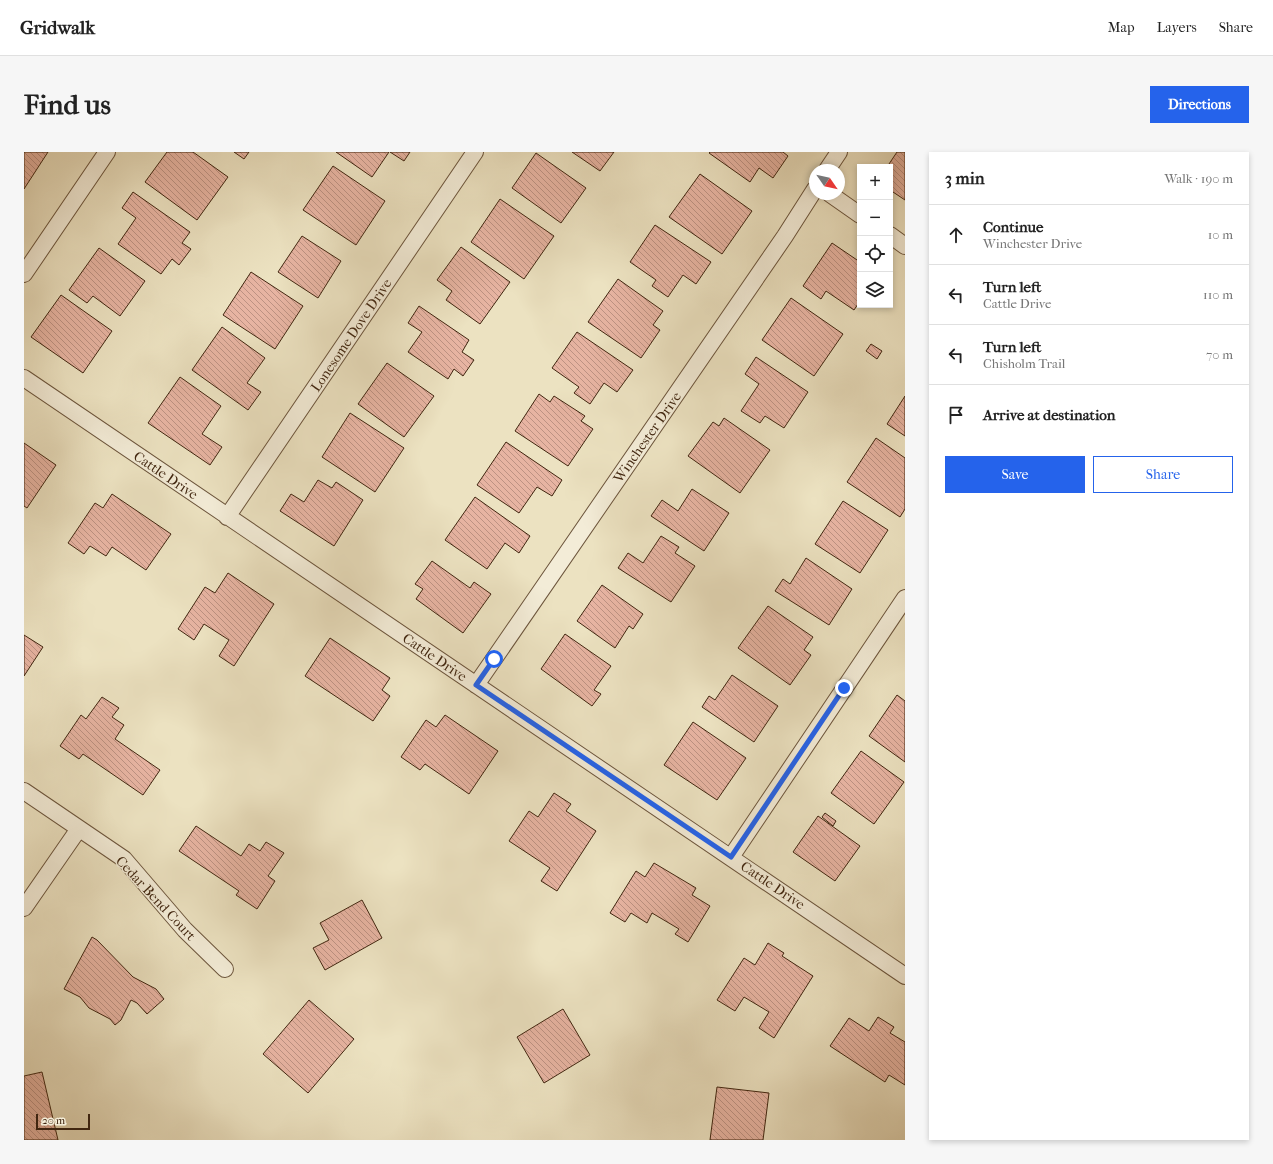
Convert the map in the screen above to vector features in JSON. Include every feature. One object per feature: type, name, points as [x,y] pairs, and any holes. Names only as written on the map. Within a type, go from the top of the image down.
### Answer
[{"type":"street","points":[[24,274],[107,152]]},
{"type":"street","name":"Lonesome Dove Drive","points":[[227,517],[475,152]]},
{"type":"street","points":[[831,164],[839,152]]},
{"type":"street","name":"Winchester Drive","points":[[476,685],[785,236],[809,198]]},
{"type":"street","points":[[839,200],[857,213]]},
{"type":"street","points":[[891,236],[905,246]]},
{"type":"street","name":"Cattle Drive","points":[[24,378],[905,976]]},
{"type":"street","points":[[731,857],[905,598]]},
{"type":"street","name":"Cedar Bend Court","points":[[24,791],[78,830],[124,860],[185,930],[224,969]]},
{"type":"street","points":[[24,908],[78,830]]},
{"type":"building","points":[[24,152],[48,152],[24,189]]},
{"type":"building","points":[[167,152],[193,152],[228,177],[197,220],[145,182]]},
{"type":"building","points":[[234,152],[249,152],[244,159]]},
{"type":"building","points":[[336,152],[389,152],[372,177]]},
{"type":"building","points":[[390,152],[410,152],[404,161]]},
{"type":"building","points":[[572,152],[614,152],[600,171]]},
{"type":"building","points":[[783,152],[788,156],[773,178],[759,168],[750,182],[709,153]]},
{"type":"building","points":[[897,152],[905,152],[905,200],[893,192],[893,164],[889,164]]},
{"type":"building","points":[[536,153],[586,188],[561,223],[512,188]]},
{"type":"building","points":[[333,166],[385,201],[356,245],[303,210]]},
{"type":"building","points":[[700,174],[752,211],[722,254],[669,217]]},
{"type":"building","points":[[133,192],[190,232],[182,243],[191,249],[179,265],[172,259],[161,274],[118,244],[136,218],[122,208]]},
{"type":"building","points":[[500,199],[554,236],[524,279],[471,242]]},
{"type":"building","points":[[655,225],[711,262],[696,284],[683,275],[668,297],[652,286],[656,280],[630,262]]},
{"type":"building","points":[[302,236],[341,261],[318,298],[278,272]]},
{"type":"building","points":[[832,243],[857,260],[857,306],[854,310],[826,291],[821,299],[803,286]]},
{"type":"building","points":[[461,247],[510,282],[480,324],[446,300],[452,291],[437,280]]},
{"type":"building","points":[[99,248],[145,281],[120,316],[93,296],[87,303],[69,290]]},
{"type":"building","points":[[251,272],[303,306],[275,349],[223,315]]},
{"type":"building","points":[[618,279],[663,311],[653,325],[660,330],[641,358],[588,322]]},
{"type":"building","points":[[61,295],[112,331],[83,373],[31,337]]},
{"type":"building","points":[[791,298],[843,334],[814,376],[762,340]]},
{"type":"building","points":[[419,306],[469,340],[462,352],[474,360],[463,376],[454,369],[448,379],[408,352],[422,332],[408,323]]},
{"type":"building","points":[[222,327],[265,358],[247,383],[261,392],[248,410],[192,370]]},
{"type":"building","points":[[577,332],[633,370],[617,392],[604,383],[590,404],[574,393],[579,387],[552,368]]},
{"type":"building","points":[[871,344],[882,351],[877,359],[866,351]]},
{"type":"building","points":[[756,357],[808,392],[784,428],[765,416],[760,423],[741,411],[759,384],[745,374]]},
{"type":"building","points":[[387,363],[434,396],[404,437],[358,404]]},
{"type":"building","points":[[180,377],[221,406],[202,434],[222,447],[210,465],[148,423]]},
{"type":"building","points":[[539,394],[550,402],[554,396],[585,416],[581,421],[593,429],[568,466],[515,431]]},
{"type":"building","points":[[905,396],[905,436],[887,424]]},
{"type":"building","points":[[350,413],[404,448],[375,492],[322,457]]},
{"type":"building","points":[[724,418],[770,450],[740,493],[688,456],[713,422],[719,426]]},
{"type":"building","points":[[876,438],[905,458],[905,509],[900,517],[847,482]]},
{"type":"building","points":[[506,442],[562,480],[552,496],[537,487],[519,513],[477,485]]},
{"type":"building","points":[[24,443],[56,465],[27,508],[24,506]]},
{"type":"building","points":[[318,480],[332,488],[336,482],[363,500],[334,546],[280,511],[291,494],[304,502]]},
{"type":"building","points":[[692,489],[729,513],[704,551],[651,516],[662,500],[678,511]]},
{"type":"building","points":[[112,494],[171,534],[146,570],[112,547],[106,556],[90,546],[84,554],[68,543],[95,503],[103,508]]},
{"type":"building","points":[[475,497],[530,536],[519,553],[505,543],[487,569],[445,540]]},
{"type":"building","points":[[843,501],[888,530],[860,573],[815,544]]},
{"type":"building","points":[[661,536],[679,547],[675,553],[695,566],[671,602],[618,568],[628,553],[643,563]]},
{"type":"building","points":[[806,558],[852,589],[829,625],[775,591],[783,579],[790,584]]},
{"type":"building","points":[[432,561],[470,588],[474,582],[491,594],[463,633],[416,599],[423,589],[415,584]]},
{"type":"building","points":[[228,573],[274,604],[234,666],[219,656],[229,640],[204,624],[194,640],[178,629],[205,587],[215,593]]},
{"type":"building","points":[[602,585],[643,614],[633,629],[629,626],[615,648],[577,621]]},
{"type":"building","points":[[768,606],[813,637],[804,650],[811,655],[790,685],[738,648]]},
{"type":"building","points":[[565,634],[611,666],[594,690],[601,694],[592,706],[541,669]]},
{"type":"building","points":[[24,635],[43,647],[24,676]]},
{"type":"building","points":[[330,638],[390,678],[382,690],[390,696],[373,721],[305,676]]},
{"type":"building","points":[[732,675],[778,706],[754,742],[702,707],[709,696],[715,700]]},
{"type":"building","points":[[897,695],[905,701],[905,762],[869,736]]},
{"type":"building","points":[[102,697],[119,708],[112,717],[124,725],[115,739],[160,770],[143,795],[83,754],[79,759],[60,746],[81,715],[86,719]]},
{"type":"building","points":[[445,715],[498,751],[469,794],[425,764],[420,770],[401,757],[426,720],[436,727]]},
{"type":"building","points":[[693,722],[746,758],[717,800],[664,765]]},
{"type":"building","points":[[861,751],[904,782],[874,824],[831,793]]},
{"type":"building","points":[[554,793],[571,804],[566,811],[596,831],[557,891],[541,881],[550,868],[509,841],[529,811],[538,817]]},
{"type":"building","points":[[825,813],[836,821],[833,826],[822,817]]},
{"type":"building","points":[[818,816],[860,846],[835,881],[793,852]]},
{"type":"building","points":[[196,826],[241,856],[249,844],[260,851],[266,842],[284,853],[268,876],[275,881],[257,909],[236,895],[239,891],[179,851]]},
{"type":"building","points":[[654,863],[696,888],[692,895],[710,906],[688,942],[675,934],[679,929],[652,913],[647,923],[631,913],[625,922],[610,913],[636,871],[645,877]]},
{"type":"building","points":[[362,900],[382,938],[325,970],[313,948],[329,940],[320,923]]},
{"type":"building","points":[[92,937],[97,940],[133,977],[156,989],[164,999],[147,1014],[137,1003],[131,1000],[121,1020],[115,1025],[110,1019],[89,1008],[80,997],[64,989]]},
{"type":"building","points":[[768,943],[784,953],[782,956],[813,976],[774,1038],[759,1028],[769,1012],[744,997],[735,1011],[717,1000],[744,958],[755,965]]},
{"type":"building","points":[[309,1000],[354,1039],[308,1093],[263,1054]]},
{"type":"building","points":[[563,1009],[590,1055],[544,1083],[517,1037]]},
{"type":"building","points":[[878,1017],[894,1027],[890,1033],[905,1042],[905,1085],[889,1075],[885,1082],[830,1046],[849,1018],[869,1031]]},
{"type":"building","points":[[42,1072],[58,1140],[24,1140],[24,1076]]},
{"type":"building","points":[[717,1087],[769,1093],[763,1140],[710,1140]]},
{"type":"route","points":[[494,659],[476,685],[731,857],[844,688]]}]
